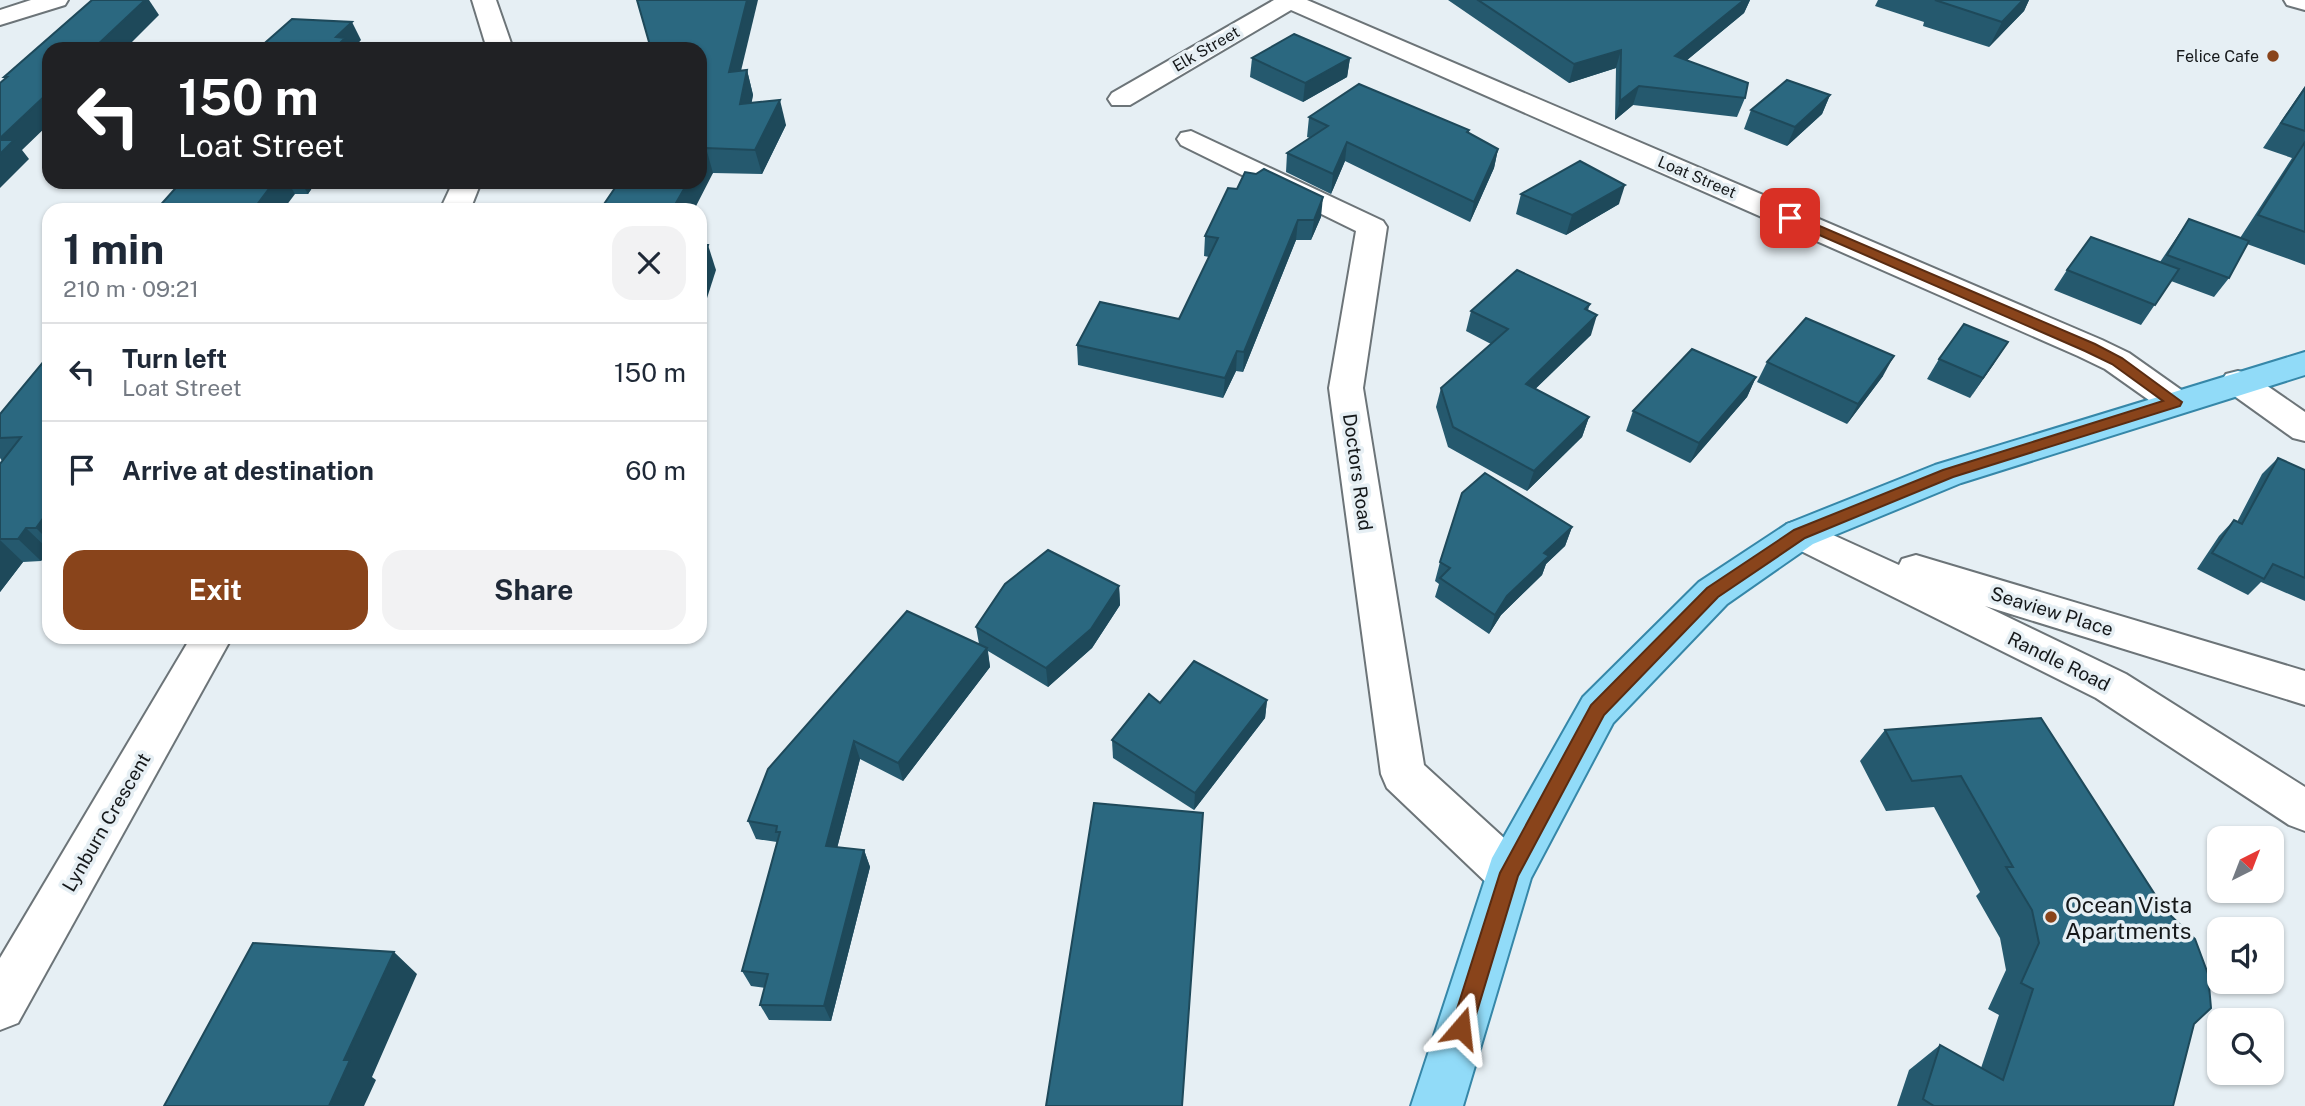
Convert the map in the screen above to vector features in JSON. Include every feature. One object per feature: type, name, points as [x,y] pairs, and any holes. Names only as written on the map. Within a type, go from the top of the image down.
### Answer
[{"type":"main road","points":[[1437,1106],[1509,873],[1598,710],[1713,593],[1800,534],[1948,474],[2305,363]]},
{"type":"street","points":[[0,18],[56,0]]},
{"type":"street","points":[[484,0],[498,42]]},
{"type":"street","name":"Elk Street","points":[[1121,99],[1290,0]]},
{"type":"street","name":"Loat Street","points":[[1290,0],[2090,348],[2128,368],[2175,402]]},
{"type":"street","points":[[2296,0],[2305,2]]},
{"type":"street","name":"Doctors Road","points":[[1191,139],[1372,227],[1346,388],[1403,774],[1509,873]]},
{"type":"street","points":[[2238,382],[2305,429]]},
{"type":"street","name":"Seaview Place","points":[[1800,534],[2305,688]]},
{"type":"street","name":"Randle Road","points":[[1800,534],[2111,686],[2305,811]]},
{"type":"street","name":"Lynburn Crescent","points":[[0,1005],[208,644]]},
{"type":"building","points":[[92,0],[145,0],[100,42],[44,42]]},
{"type":"building","points":[[637,0],[747,0],[729,72],[747,70],[740,104],[780,100],[755,150],[707,148],[707,42],[649,42]]},
{"type":"building","points":[[1478,0],[1744,0],[1675,56],[1748,83],[1745,98],[1639,86],[1620,101],[1621,50],[1574,64]]},
{"type":"building","points":[[1935,0],[2023,0],[2002,22]]},
{"type":"building","points":[[292,19],[352,22],[336,37],[345,38],[341,42],[266,42]]},
{"type":"building","points":[[1294,34],[1350,58],[1305,83],[1252,58]]},
{"type":"building","points":[[42,44],[42,99],[0,138],[0,83],[7,77],[4,77]]},
{"type":"building","points":[[1787,80],[1830,95],[1795,127],[1751,110]]},
{"type":"building","points":[[1359,84],[1469,130],[1467,132],[1498,149],[1474,202],[1347,142],[1333,174],[1287,153],[1328,126],[1309,117]]},
{"type":"building","points":[[2305,88],[2305,131],[2281,123]]},
{"type":"building","points":[[0,140],[14,140],[0,154]]},
{"type":"building","points":[[2305,142],[2305,232],[2258,215]]},
{"type":"building","points":[[1580,161],[1625,185],[1572,215],[1521,194]]},
{"type":"building","points":[[1264,169],[1323,197],[1314,220],[1298,220],[1244,352],[1237,351],[1225,378],[1077,345],[1100,302],[1179,319],[1218,238],[1205,236],[1228,188],[1237,189],[1245,172],[1256,174]]},
{"type":"building","points":[[175,189],[269,189],[258,203],[162,203]]},
{"type":"building","points":[[614,189],[684,189],[676,203],[605,203]]},
{"type":"building","points":[[2189,219],[2249,241],[2229,278],[2167,255]]},
{"type":"building","points":[[2091,237],[2179,269],[2155,305],[2067,270]]},
{"type":"building","points":[[1517,270],[1590,304],[1585,309],[1597,315],[1526,384],[1589,417],[1534,471],[1453,427],[1441,388],[1508,329],[1471,311]]},
{"type":"building","points":[[1806,318],[1894,356],[1858,404],[1767,362]]},
{"type":"building","points":[[1964,324],[2008,342],[1983,378],[1939,359]]},
{"type":"building","points":[[1692,349],[1756,377],[1699,443],[1633,411]]},
{"type":"building","points":[[42,363],[42,520],[36,528],[26,528],[18,539],[0,539],[0,464],[21,437],[0,438],[0,414]]},
{"type":"building","points":[[2278,458],[2305,470],[2305,578],[2273,564],[2264,579],[2212,553],[2234,520],[2242,524]]},
{"type":"building","points":[[1485,473],[1572,527],[1544,553],[1549,556],[1507,596],[1495,615],[1440,578],[1450,568],[1440,562],[1462,493]]},
{"type":"building","points":[[1048,550],[1119,586],[1091,629],[1046,668],[976,627],[1005,584]]},
{"type":"building","points":[[907,611],[987,648],[898,763],[854,741],[826,846],[864,850],[824,1006],[760,1005],[768,974],[742,971],[780,832],[776,832],[777,826],[748,821],[768,769]]},
{"type":"building","points":[[1194,661],[1267,700],[1195,793],[1112,740],[1149,694],[1160,703]]},
{"type":"building","name":"Ocean Vista Apartments","points":[[2041,718],[2165,910],[2195,939],[2207,971],[2207,994],[2210,994],[2211,1008],[2207,1008],[2207,1012],[2194,1024],[2173,1106],[1934,1106],[1923,1099],[1940,1045],[2003,1080],[2033,989],[2021,983],[2039,943],[2032,910],[2006,867],[2013,867],[1961,776],[1912,781],[1885,730]]},
{"type":"building","points":[[1094,803],[1203,813],[1182,1106],[1046,1106]]},
{"type":"building","points":[[253,943],[394,952],[344,1060],[350,1060],[329,1106],[164,1106]]},
{"type":"place","name":"Felice Cafe","points":[[2273,56]]},
{"type":"place","name":"Ocean Vista Apartments","points":[[2051,917]]},
{"type":"route","points":[[1461,1028],[1509,873],[1598,710],[1713,593],[1800,534],[1948,474],[2175,402],[2117,361],[2090,348],[1790,218]]}]
